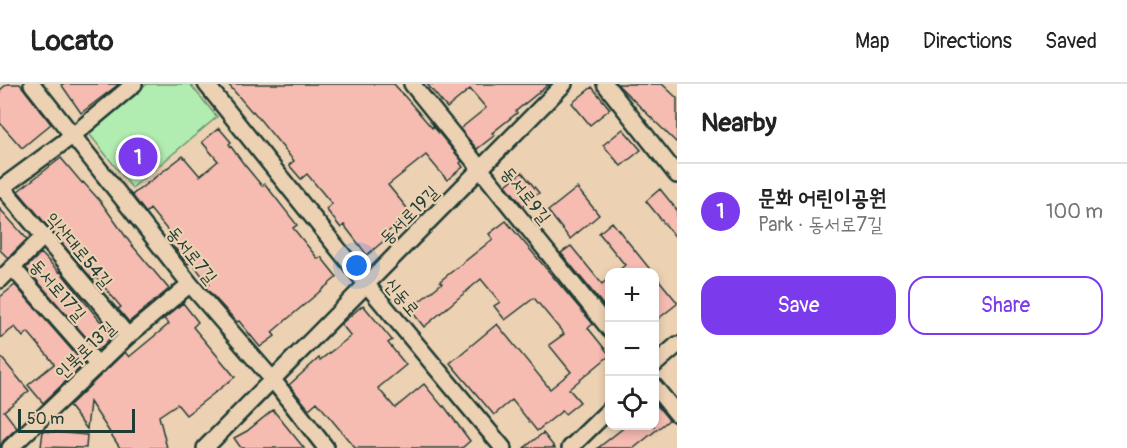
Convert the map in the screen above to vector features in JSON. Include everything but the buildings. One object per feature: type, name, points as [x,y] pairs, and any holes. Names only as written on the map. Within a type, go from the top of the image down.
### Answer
[{"type":"street","name":"동서로7길","points":[[32,84],[190,284],[273,380],[326,448]]},
{"type":"street","name":"익산대로54길","points":[[128,336],[1,188],[72,136],[134,84]]},
{"type":"street","name":"신동로","points":[[206,84],[367,285],[503,448]]},
{"type":"street","name":"동서로9길","points":[[412,84],[605,325]]},
{"type":"street","name":"동서로19길","points":[[205,448],[564,84]]},
{"type":"street","points":[[605,84],[677,175]]},
{"type":"street","name":"동서로17길","points":[[0,280],[43,237]]},
{"type":"street","name":"동서로17길","points":[[13,268],[98,365]]},
{"type":"street","name":"인북로13길","points":[[10,448],[128,336],[190,284]]},
{"type":"street","points":[[659,361],[677,345]]},
{"type":"street","points":[[659,392],[677,414]]},
{"type":"street","points":[[570,448],[605,413]]},
{"type":"green space","points":[[147,84],[190,84],[217,117],[132,188],[83,126]]},
{"type":"place","name":"문화 어린이공원","points":[[138,157]]}]
